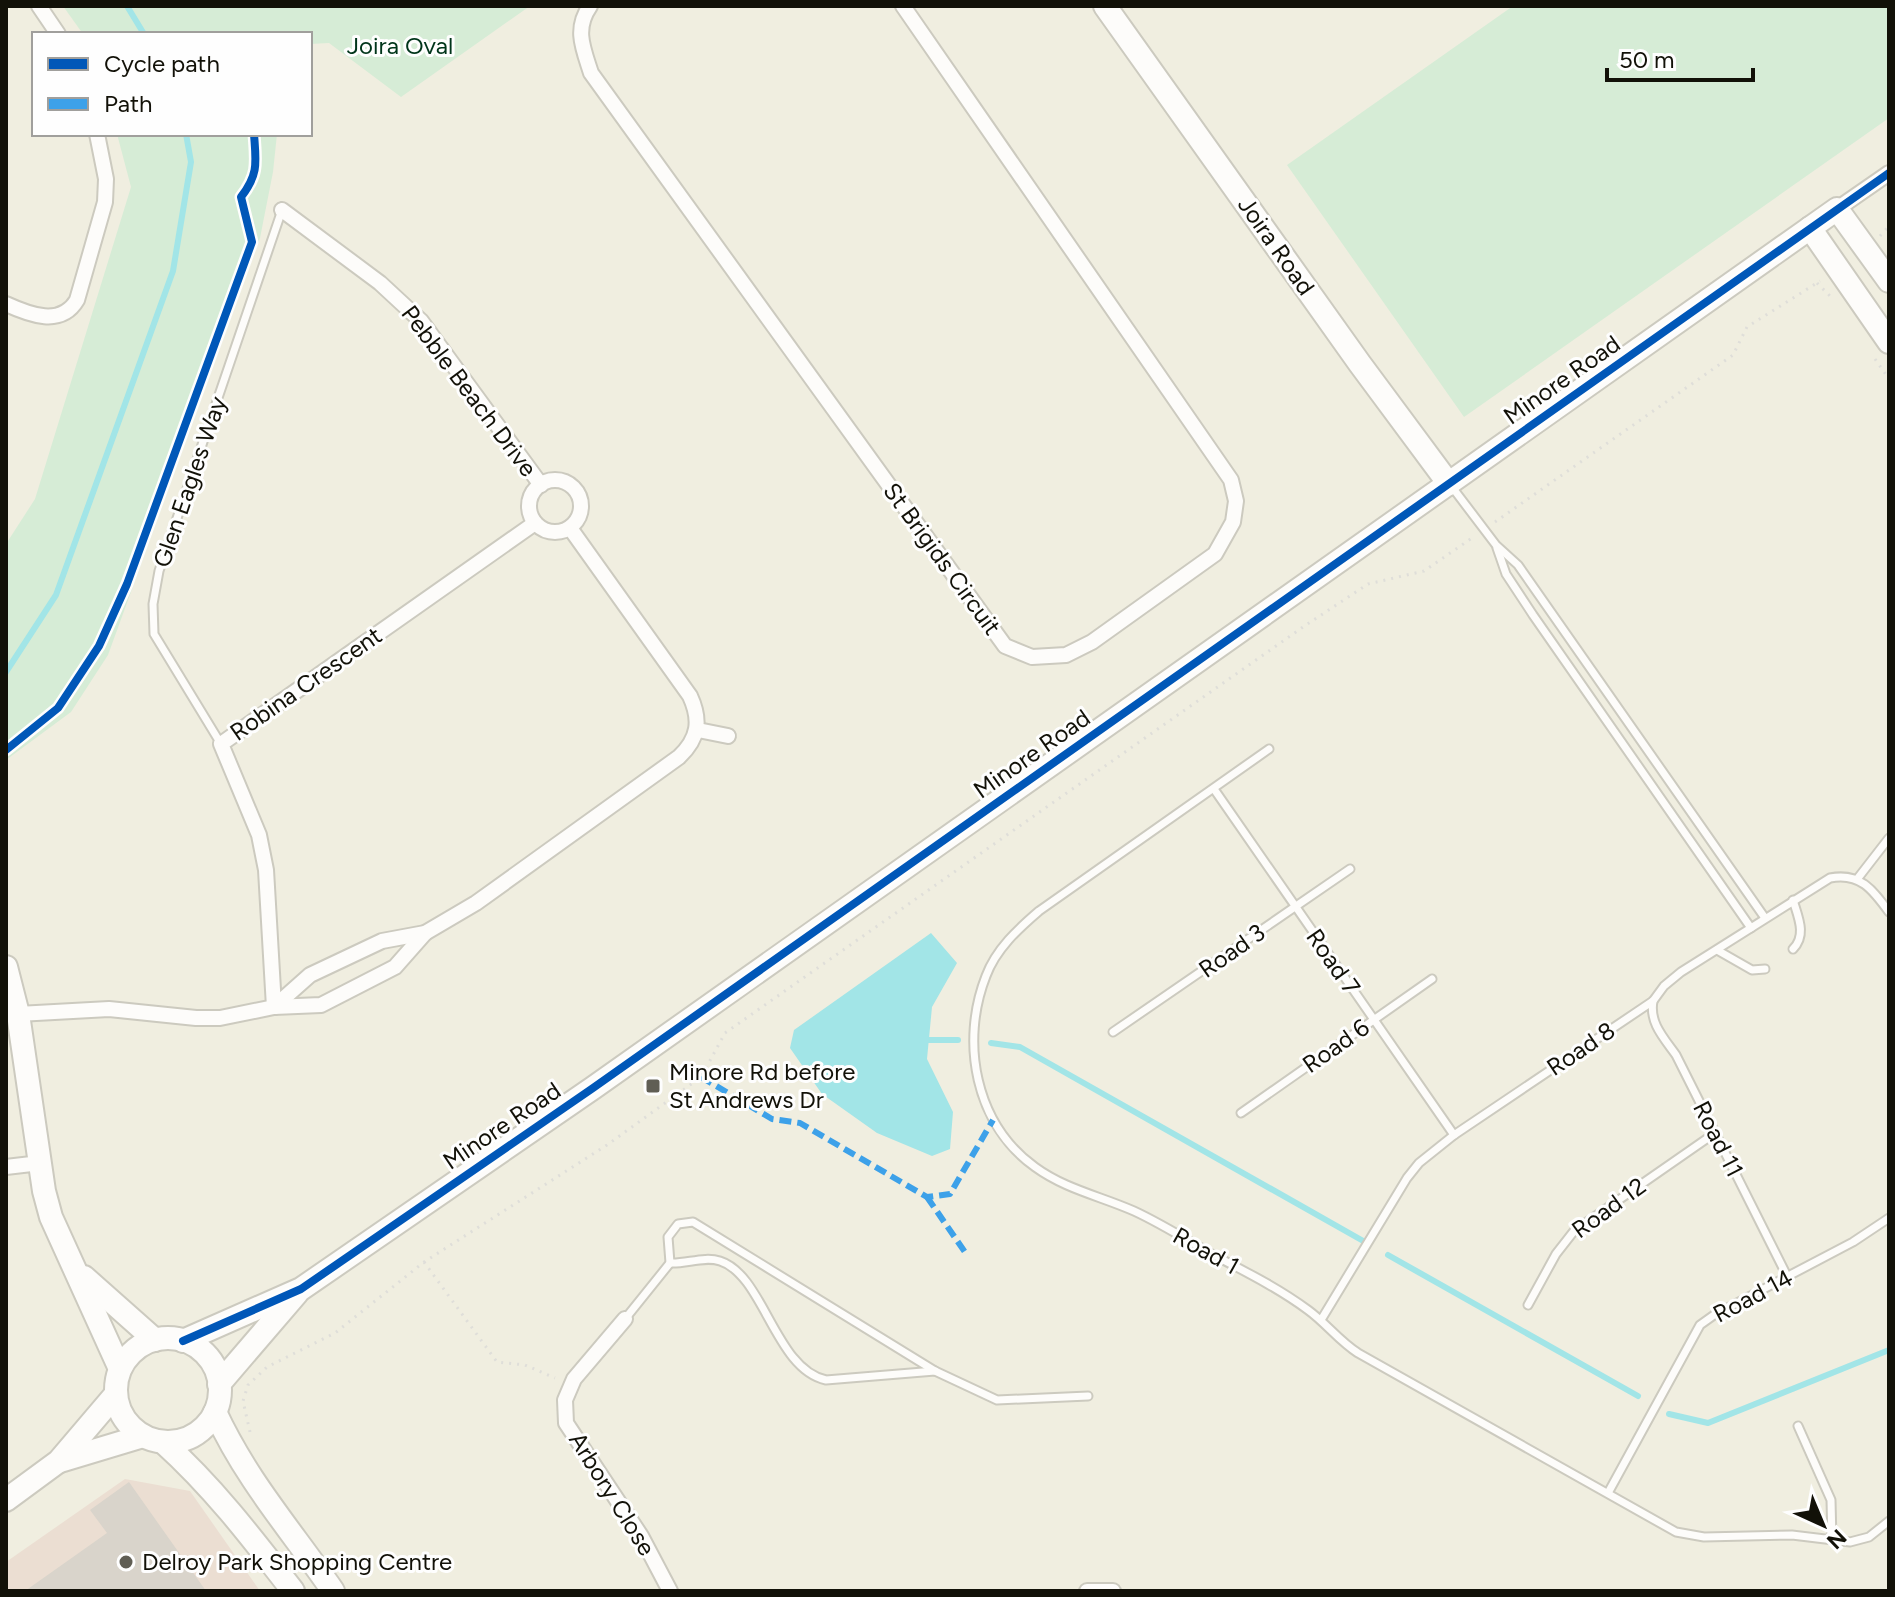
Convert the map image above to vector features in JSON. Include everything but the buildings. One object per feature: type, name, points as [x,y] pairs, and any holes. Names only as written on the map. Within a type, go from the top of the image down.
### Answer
[{"type":"street","points":[[39,6],[57,32]]},
{"type":"street","name":"St Brigids Circuit","points":[[590,6],[581,20],[582,46],[591,73],[995,633],[1005,646],[1032,657],[1066,655],[1092,642],[1215,554],[1233,522],[1236,501],[1231,480],[903,6]]},
{"type":"street","name":"Joira Road","points":[[1105,6],[1449,484]]},
{"type":"street","points":[[6,304],[46,317],[65,314],[73,308],[81,291],[105,202],[106,179],[97,136]]},
{"type":"street","name":"Minore Road","points":[[183,1341],[301,1289],[593,1088],[1889,173]]},
{"type":"street","points":[[1837,209],[1889,281]]},
{"type":"street","name":"Pebble Beach Drive","points":[[282,210],[380,283],[421,321],[541,485]]},
{"type":"street","points":[[1810,228],[1889,342]]},
{"type":"street","points":[[556,480],[577,492],[581,507],[576,522],[570,528],[555,532],[535,523],[530,503],[541,485],[556,480]]},
{"type":"street","name":"Robina Crescent","points":[[274,1007],[266,870],[259,835],[221,744],[535,523]]},
{"type":"street","points":[[18,1014],[109,1009],[220,1018],[274,1007],[321,1005],[395,967],[425,933],[513,879],[688,749],[698,730],[698,719],[690,696],[570,528]]},
{"type":"street","points":[[698,730],[728,736]]},
{"type":"street","points":[[274,1007],[310,975],[382,941],[425,933]]},
{"type":"street","points":[[6,967],[18,1014],[51,1217],[120,1369]]},
{"type":"street","points":[[6,1167],[40,1163]]},
{"type":"street","points":[[77,1271],[155,1340]]},
{"type":"street","name":"Minore Road","points":[[219,1384],[301,1289]]},
{"type":"street","points":[[571,1385],[625,1319]]},
{"type":"street","points":[[59,1461],[153,1439],[179,1441],[194,1435],[215,1412],[219,1398],[215,1369],[208,1357],[196,1347],[183,1341],[155,1340],[128,1356],[120,1369],[116,1394],[124,1419],[129,1426],[153,1439],[195,1471],[293,1591]]},
{"type":"street","name":"Arbory Close","points":[[571,1385],[565,1400],[566,1423],[641,1536],[670,1591]]},
{"type":"street","points":[[6,1500],[59,1461],[116,1394]]},
{"type":"street","points":[[215,1412],[233,1451],[255,1486],[333,1591]]},
{"type":"street","points":[[1087,1591],[1113,1591]]},
{"type":"lane","name":"Glen Eagles Way","points":[[221,744],[154,634],[153,604],[159,571],[282,210]]},
{"type":"lane","points":[[1449,484],[1496,545],[1518,565],[1765,918]]},
{"type":"lane","points":[[1496,545],[1506,574],[1533,615],[1751,928]]},
{"type":"lane","points":[[1533,615],[1547,605]]},
{"type":"lane","name":"Road 1","points":[[1269,749],[1039,911],[1017,930],[999,952],[986,975],[973,1033],[973,1063],[993,1120],[1012,1145],[1033,1166],[1057,1181],[1163,1226],[1289,1297],[1358,1353],[1664,1525],[1691,1536],[1792,1535],[1860,1541],[1889,1521]]},
{"type":"lane","name":"Road 7","points":[[1214,789],[1454,1135]]},
{"type":"lane","points":[[1889,838],[1858,878],[1889,912]]},
{"type":"lane","name":"Road 3","points":[[1113,1032],[1350,869]]},
{"type":"lane","name":"Road 8","points":[[1321,1320],[1419,1163],[1454,1135],[1653,1001],[1672,979],[1765,918],[1830,878],[1858,878]]},
{"type":"lane","points":[[1793,900],[1802,930],[1793,949]]},
{"type":"lane","points":[[1717,950],[1752,970],[1765,969]]},
{"type":"lane","name":"Road 6","points":[[1241,1113],[1432,979]]},
{"type":"lane","name":"Road 11","points":[[1653,1001],[1652,1018],[1676,1055],[1788,1278]]},
{"type":"lane","name":"Road 12","points":[[1528,1305],[1556,1254],[1574,1231],[1715,1133]]},
{"type":"lane","name":"Road 14","points":[[1608,1493],[1700,1325],[1853,1242],[1889,1218]]},
{"type":"lane","points":[[625,1319],[670,1263],[668,1237],[678,1224],[693,1222],[935,1371],[997,1400],[1088,1396]]},
{"type":"lane","points":[[670,1263],[721,1261],[745,1277],[780,1337],[812,1377],[826,1380],[935,1371]]},
{"type":"lane","points":[[1798,1426],[1831,1500],[1832,1540]]},
{"type":"path","points":[[1866,249],[1889,226]]},
{"type":"path","points":[[252,1437],[243,1401],[248,1385],[267,1367],[335,1333],[424,1262],[631,1128],[701,1077],[725,1033],[1303,627],[1368,584],[1424,571],[1733,355],[1747,327],[1838,270]]},
{"type":"path","points":[[424,1262],[497,1362],[525,1365],[571,1385]]},
{"type":"shaded area","points":[[125,1479],[190,1491],[260,1591],[6,1591],[6,1562]]},
{"type":"green space","name":"Joira Oval","points":[[63,6],[530,6],[401,97],[329,43],[312,44],[312,32],[82,32]]},
{"type":"green space","points":[[1513,6],[1889,6],[1889,118],[1464,417],[1287,165]]},
{"type":"green space","points":[[118,136],[277,136],[260,238],[108,655],[71,712],[6,760],[6,544],[35,499],[131,187]]},
{"type":"water","points":[[931,933],[957,963],[932,1007],[927,1059],[953,1112],[950,1149],[932,1156],[877,1133],[822,1094],[790,1048],[794,1030]]},
{"type":"waterway","points":[[127,6],[143,32]]},
{"type":"waterway","points":[[6,672],[56,595],[173,271],[191,162],[186,136]]},
{"type":"waterway","points":[[922,1040],[958,1040]]},
{"type":"waterway","points":[[991,1043],[1020,1047],[1365,1242]]},
{"type":"waterway","points":[[1388,1255],[1638,1396]]},
{"type":"waterway","points":[[1669,1414],[1708,1423],[1889,1350]]},
{"type":"marked path","points":[[701,1077],[772,1119],[800,1123],[927,1197],[950,1194],[993,1120]]},
{"type":"marked path","points":[[927,1197],[967,1255]]},
{"type":"cycle path","points":[[6,750],[58,708],[99,646],[127,584],[252,242],[241,197],[255,167],[254,136]]},
{"type":"cycle path","points":[[183,1341],[301,1289],[593,1088],[1889,173]]},
{"type":"place","name":"Minore Rd before St Andrews Dr","points":[[653,1086]]},
{"type":"place","name":"Delroy Park Shopping Centre","points":[[126,1562]]}]
